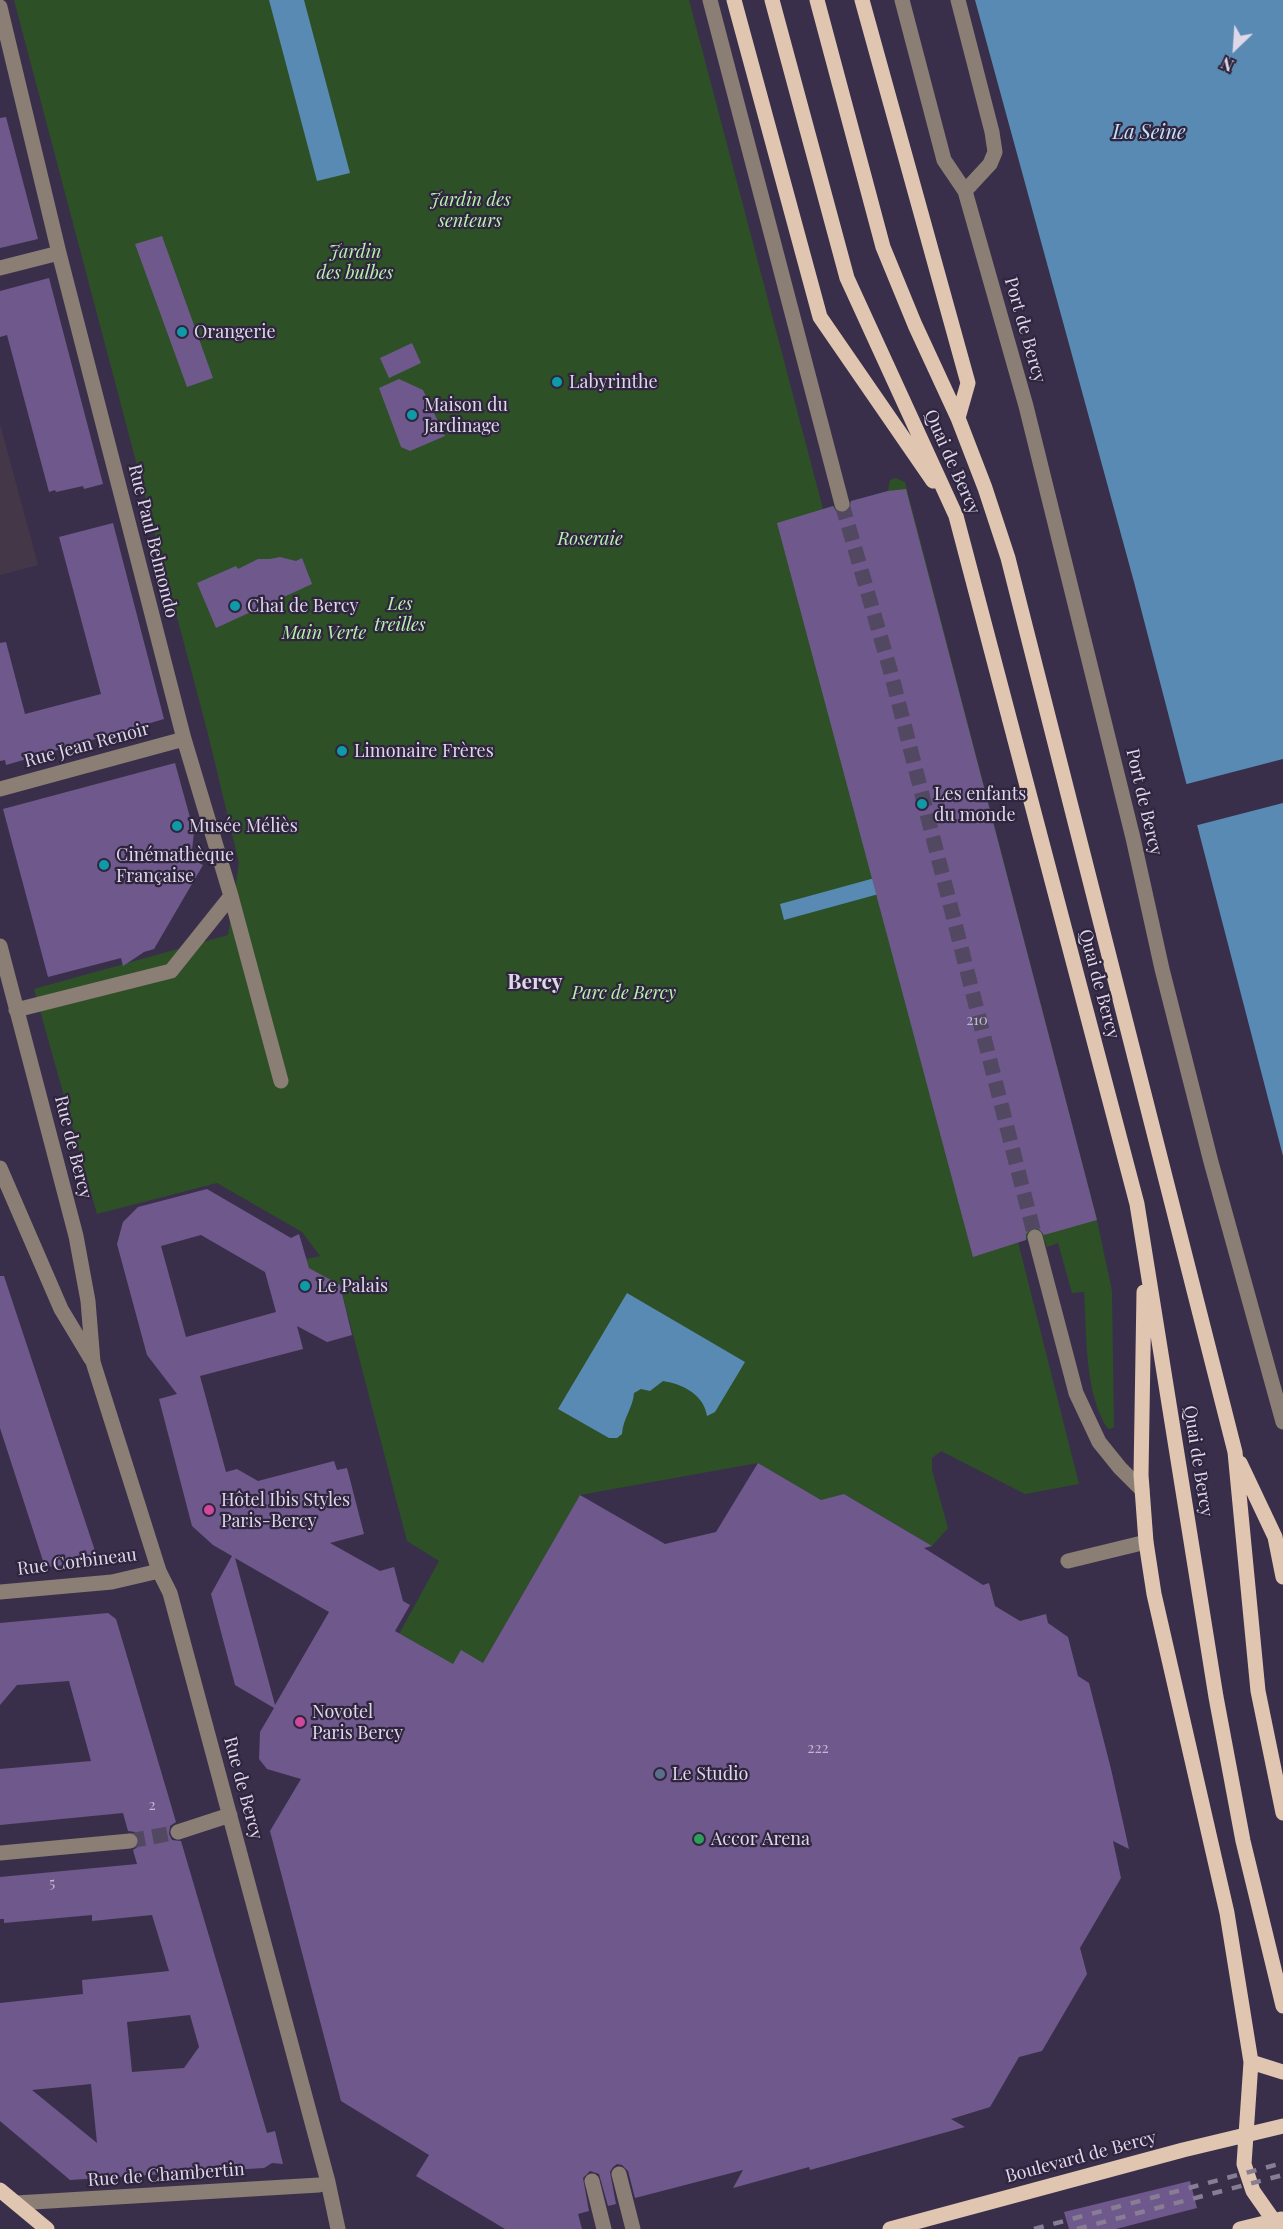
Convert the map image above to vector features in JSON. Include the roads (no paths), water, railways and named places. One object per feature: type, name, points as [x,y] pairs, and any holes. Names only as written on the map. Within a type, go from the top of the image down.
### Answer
[{"type":"main road","points":[[734,0],[819,317],[956,516]]},
{"type":"main road","name":"Quai de Bercy","points":[[772,0],[847,278],[956,516],[1137,1204],[1216,1697],[1243,1840],[1283,2006]]},
{"type":"main road","name":"Quai de Bercy","points":[[817,0],[883,247],[915,325],[958,418],[985,488],[1008,558],[1235,1452],[1258,1691],[1283,1813]]},
{"type":"main road","points":[[862,0],[968,383],[958,418]]},
{"type":"main road","points":[[1144,1256],[1142,1490],[1146,1542],[1154,1594],[1227,1913],[1251,2062],[1244,2164],[1250,2185],[1280,2222],[1240,2229]]},
{"type":"main road","name":"Quai de Bercy","points":[[1235,1452],[1275,1537],[1283,1576]]},
{"type":"main road","points":[[1251,2062],[1283,2072]]},
{"type":"main road","name":"Boulevard de Bercy","points":[[890,2229],[1245,2134],[1283,2126]]},
{"type":"main road","points":[[0,2190],[47,2229]]},
{"type":"street","points":[[710,0],[843,504]]},
{"type":"street","name":"Port de Bercy","points":[[902,0],[944,160],[965,191],[1026,406],[1133,838],[1162,969],[1214,1173],[1283,1422]]},
{"type":"street","points":[[958,0],[992,132],[995,152],[990,164],[965,191]]},
{"type":"street","name":"Rue Paul Belmondo","points":[[0,7],[59,253],[184,739],[231,897],[281,1081]]},
{"type":"street","points":[[0,268],[59,253]]},
{"type":"street","name":"Rue Jean Renoir","points":[[0,789],[184,739]]},
{"type":"street","points":[[16,1010],[171,971],[231,897]]},
{"type":"street","name":"Rue de Bercy","points":[[0,946],[76,1236],[88,1301],[93,1362],[159,1571],[170,1593],[328,2182],[338,2229]]},
{"type":"street","name":"Rue de Bercy","points":[[0,1168],[61,1309],[93,1362]]},
{"type":"street","points":[[1035,1238],[1076,1394],[1100,1442],[1120,1468],[1142,1490]]},
{"type":"street","points":[[1068,1561],[1146,1542]]},
{"type":"street","name":"Rue Corbineau","points":[[0,1592],[112,1582],[159,1571]]},
{"type":"street","points":[[178,1832],[230,1815]]},
{"type":"street","points":[[0,1853],[130,1841]]},
{"type":"street","points":[[619,2174],[633,2229]]},
{"type":"street","points":[[592,2181],[604,2229]]},
{"type":"street","name":"Rue de Chambertin","points":[[16,2203],[320,2185]]},
{"type":"water","points":[[269,0],[304,0],[350,173],[317,181]]},
{"type":"water","name":"La Seine","points":[[975,0],[1283,0],[1283,1156],[1134,582]]},
{"type":"water","points":[[882,876],[886,892],[784,920],[780,904]]},
{"type":"water","points":[[627,1293],[745,1362],[715,1412],[707,1416],[697,1396],[685,1388],[663,1381],[650,1391],[641,1389],[634,1393],[622,1434],[617,1438],[609,1438],[558,1409]]},
{"type":"tunnel","points":[[842,504],[891,673],[1035,1237]]},
{"type":"tunnel","points":[[130,1841],[178,1832]]},
{"type":"railway","points":[[1034,2229],[1283,2163]]},
{"type":"railway","points":[[1077,2229],[1283,2175]]},
{"type":"place","name":"Orangerie","points":[[182,332]]},
{"type":"place","name":"Labyrinthe","points":[[557,382]]},
{"type":"place","name":"Maison du Jardinage","points":[[412,415]]},
{"type":"place","name":"Chai de Bercy","points":[[235,606]]},
{"type":"place","name":"Limonaire Frères","points":[[342,751]]},
{"type":"place","name":"Les enfants du monde","points":[[922,804]]},
{"type":"place","name":"Musée Méliès","points":[[177,826]]},
{"type":"place","name":"Cinémathèque Française","points":[[104,865]]},
{"type":"place","name":"Le Palais","points":[[305,1286]]},
{"type":"place","name":"Hôtel Ibis Styles Paris-Bercy","points":[[209,1510]]},
{"type":"place","name":"Novotel Paris Bercy","points":[[300,1722]]},
{"type":"place","name":"Le Studio","points":[[660,1774]]},
{"type":"place","name":"Accor Arena","points":[[699,1839]]},
{"type":"district","name":"Bercy","points":[[535,982]]},
{"type":"park label","name":"Jardin des senteurs","points":[[470,210]]},
{"type":"park label","name":"Jardin des bulbes","points":[[355,262]]},
{"type":"park label","name":"Roseraie","points":[[590,539]]},
{"type":"park label","name":"Les treilles","points":[[400,614]]},
{"type":"park label","name":"Main Verte","points":[[324,633]]},
{"type":"park label","name":"Parc de Bercy","points":[[624,993]]}]
